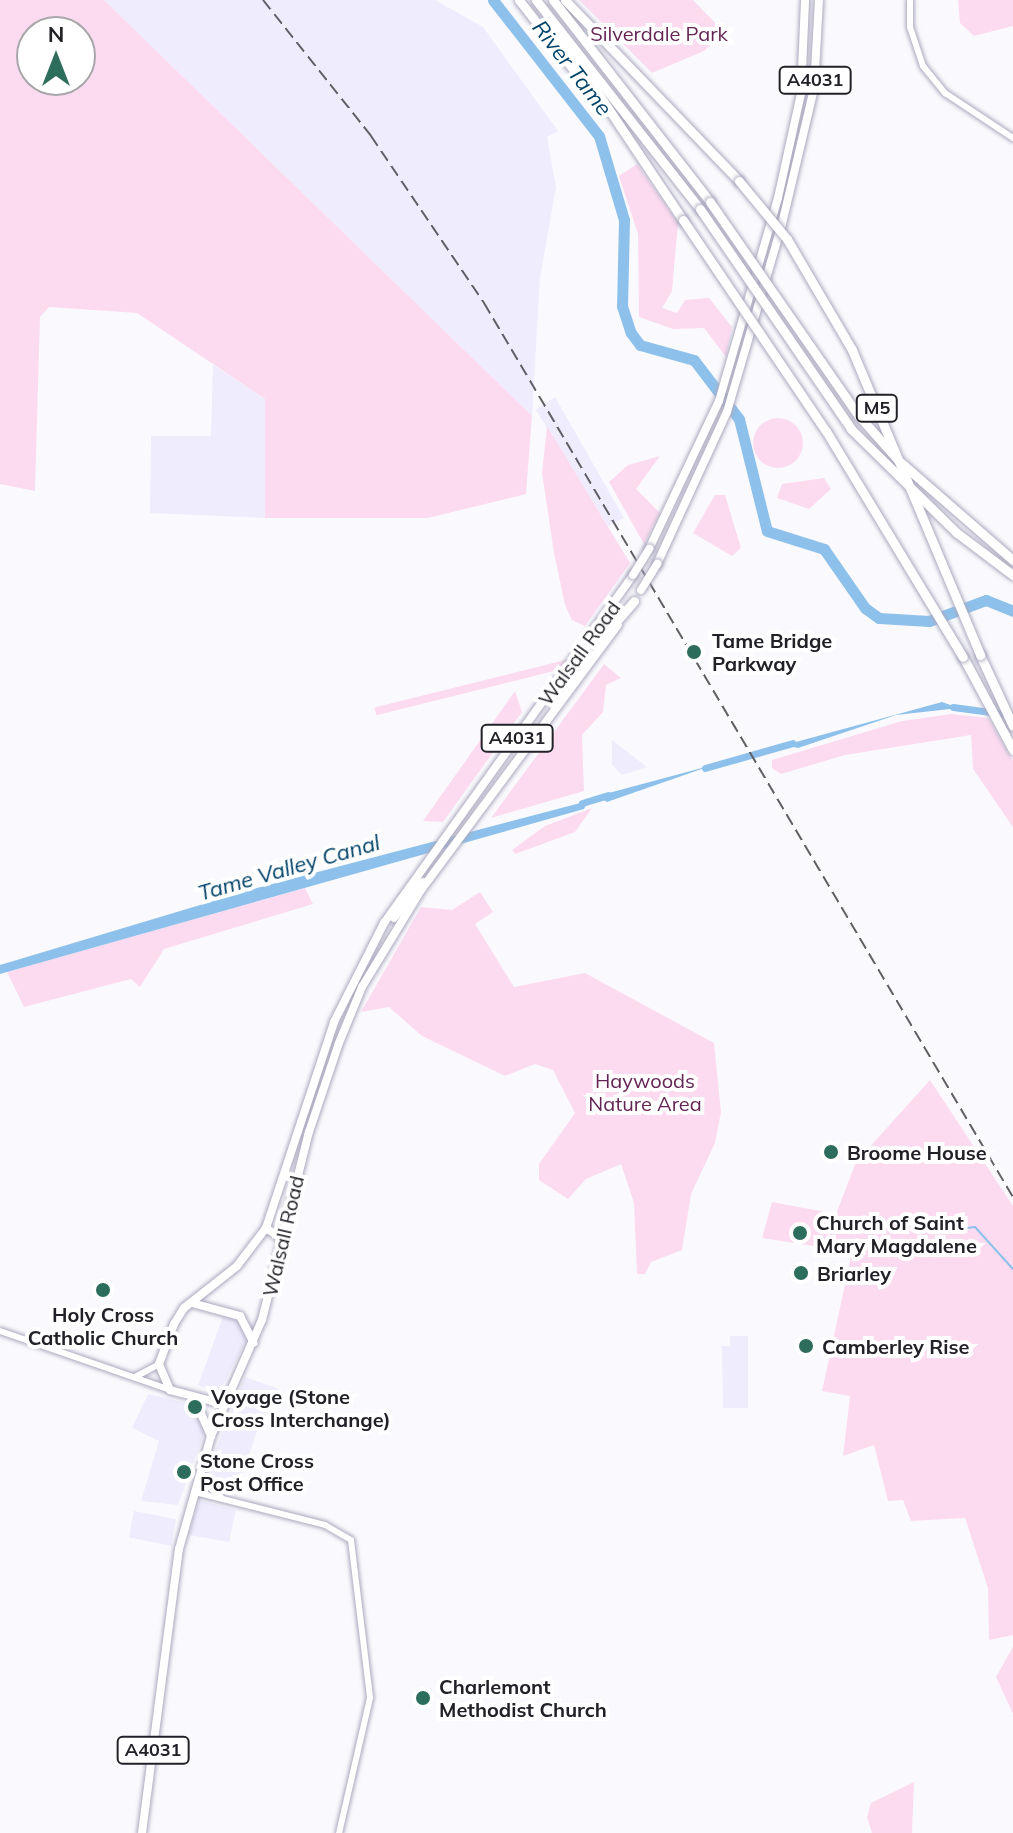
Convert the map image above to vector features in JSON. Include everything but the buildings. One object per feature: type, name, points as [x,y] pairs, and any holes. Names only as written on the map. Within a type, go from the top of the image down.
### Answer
[{"type":"highway","name":"M5","points":[[519,0],[628,142]]},
{"type":"highway","name":"M5","points":[[536,0],[628,142],[826,431],[963,657],[1013,750]]},
{"type":"highway","points":[[536,0],[700,209],[851,429],[957,533],[1013,575]]},
{"type":"highway","points":[[553,0],[710,202],[859,416],[899,461],[1013,560]]},
{"type":"highway","name":"M5","points":[[565,0],[739,181],[787,239],[852,350],[1013,726]]},
{"type":"highway","points":[[587,644],[602,638],[634,601]]},
{"type":"highway","points":[[587,644],[599,652]]},
{"type":"main road","name":"Walsall Road","points":[[159,1364],[174,1324],[191,1303],[237,1266],[266,1228],[334,1022],[380,930],[447,832],[587,644],[649,549],[671,507],[719,401],[728,371],[790,131],[805,0]]},
{"type":"main road","name":"Walsall Road","points":[[142,1833],[175,1577],[195,1492],[211,1436],[254,1343],[285,1241],[309,1132],[339,1043],[362,987],[428,881],[599,652],[657,564],[681,518],[727,412],[806,134],[819,0]]},
{"type":"main road","points":[[790,131],[806,134]]},
{"type":"main road","points":[[380,930],[428,881]]},
{"type":"main road","points":[[266,1228],[285,1241]]},
{"type":"main road","points":[[191,1303],[240,1316],[254,1343]]},
{"type":"main road","points":[[159,1364],[170,1390],[217,1401],[230,1395]]},
{"type":"main road","points":[[194,1398],[211,1436]]},
{"type":"street","points":[[910,0],[910,27],[923,66],[945,93],[1013,138]]},
{"type":"street","points":[[0,1331],[170,1390]]},
{"type":"street","points":[[131,1377],[159,1364]]},
{"type":"street","points":[[199,1478],[221,1497]]},
{"type":"street","points":[[195,1492],[349,1536],[370,1698],[339,1833]]},
{"type":"shaded area","points":[[104,0],[435,0],[483,27],[558,131],[547,137],[556,187],[540,278],[532,416]]},
{"type":"shaded area","points":[[213,365],[265,399],[265,518],[150,513],[151,436],[211,436]]},
{"type":"shaded area","points":[[555,397],[624,518],[608,526],[536,410]]},
{"type":"shaded area","points":[[612,740],[647,767],[622,775],[612,765]]},
{"type":"shaded area","points":[[224,1314],[239,1322],[247,1340],[218,1394],[198,1385]]},
{"type":"shaded area","points":[[730,1336],[748,1336],[748,1408],[723,1408],[722,1346],[730,1346]]},
{"type":"shaded area","points":[[245,1377],[279,1389],[259,1424],[237,1494],[209,1484],[205,1476]]},
{"type":"shaded area","points":[[148,1394],[191,1404],[205,1430],[178,1505],[141,1501],[159,1441],[132,1428]]},
{"type":"shaded area","points":[[199,1500],[236,1510],[229,1542],[189,1535]]},
{"type":"shaded area","points":[[134,1511],[176,1519],[171,1546],[129,1538]]},
{"type":"green space","points":[[0,0],[104,0],[532,416],[526,494],[428,518],[265,518],[265,399],[137,313],[49,307],[40,317],[35,491],[0,484]]},
{"type":"green space","name":"Silverdale Park","points":[[579,0],[693,0],[724,32],[704,51],[652,73]]},
{"type":"green space","points":[[958,0],[1013,0],[1013,26],[974,36],[960,23]]},
{"type":"green space","points":[[637,164],[678,223],[672,291],[662,308],[677,313],[685,300],[709,298],[732,327],[726,357],[704,328],[673,329],[639,317],[638,234],[619,176]]},
{"type":"green space","points":[[778,418],[796,425],[803,443],[796,461],[778,468],[760,461],[753,443],[760,425]]},
{"type":"green space","points":[[547,426],[630,563],[585,626],[572,620],[565,605],[554,553],[542,473]]},
{"type":"green space","points":[[660,456],[636,489],[660,513],[644,544],[609,482],[628,465]]},
{"type":"green space","points":[[824,478],[831,489],[809,509],[777,498],[782,484]]},
{"type":"green space","points":[[715,495],[725,495],[741,548],[732,556],[693,533]]},
{"type":"green space","points":[[585,655],[587,663],[376,715],[374,707]]},
{"type":"green space","points":[[604,664],[621,678],[606,685],[603,712],[582,735],[584,791],[491,818]]},
{"type":"green space","points":[[515,691],[522,712],[443,822],[423,821]]},
{"type":"green space","points":[[951,714],[988,718],[1013,761],[1013,827],[973,769],[971,735],[845,755],[781,774],[772,768],[772,760],[902,721]]},
{"type":"green space","points":[[592,808],[575,832],[515,854],[512,850],[545,826]]},
{"type":"green space","points":[[305,888],[313,904],[164,949],[140,987],[131,979],[24,1007],[7,972]]},
{"type":"green space","name":"Haywoods Nature Area","points":[[480,892],[493,912],[475,924],[514,987],[585,973],[714,1043],[721,1112],[715,1143],[691,1194],[682,1250],[651,1262],[645,1274],[637,1274],[634,1203],[621,1164],[586,1179],[568,1199],[539,1180],[539,1164],[575,1113],[553,1070],[535,1064],[505,1076],[422,1036],[389,1007],[361,1012],[421,907],[452,910]]},
{"type":"green space","points":[[930,1080],[1013,1206],[1013,1635],[989,1640],[988,1588],[965,1518],[911,1521],[903,1500],[888,1501],[874,1445],[843,1456],[850,1396],[822,1391],[852,1252],[762,1238],[772,1202],[836,1214],[856,1162]]},
{"type":"green space","points":[[1013,1647],[1013,1714],[996,1677]]},
{"type":"green space","points":[[914,1782],[912,1833],[872,1833],[867,1817],[871,1803]]},
{"type":"water","points":[[942,702],[959,708],[896,715],[798,748],[785,745]]},
{"type":"water","points":[[713,765],[607,802],[601,798],[605,794]]},
{"type":"water","points":[[588,801],[584,809],[0,974],[0,965],[257,888]]},
{"type":"waterway","name":"River Tame","points":[[493,0],[599,136],[624,220],[622,306],[631,333],[640,345],[694,360],[739,419],[767,531],[824,549],[865,608],[879,618],[929,621],[986,600],[1013,611]]},
{"type":"waterway","points":[[953,707],[1013,715]]},
{"type":"waterway","points":[[705,768],[793,743]]},
{"type":"waterway","points":[[582,803],[608,795]]},
{"type":"waterway","points":[[966,1228],[975,1227],[1013,1269]]},
{"type":"railway","points":[[263,0],[371,136],[484,303],[1013,1197]]},
{"type":"place","name":"Tame Bridge Parkway","points":[[694,652]]},
{"type":"place","name":"Broome House","points":[[831,1152]]},
{"type":"place","name":"Church of Saint Mary Magdalene","points":[[800,1233]]},
{"type":"place","name":"Briarley","points":[[801,1273]]},
{"type":"place","name":"Holy Cross Catholic Church","points":[[103,1290]]},
{"type":"place","name":"Camberley Rise","points":[[806,1346]]},
{"type":"place","name":"Voyage (Stone Cross Interchange)","points":[[195,1407]]},
{"type":"place","name":"Stone Cross Post Office","points":[[184,1472]]},
{"type":"place","name":"Charlemont Methodist Church","points":[[423,1698]]},
{"type":"water label","name":"Tame Valley Canal","points":[[289,868]]}]
